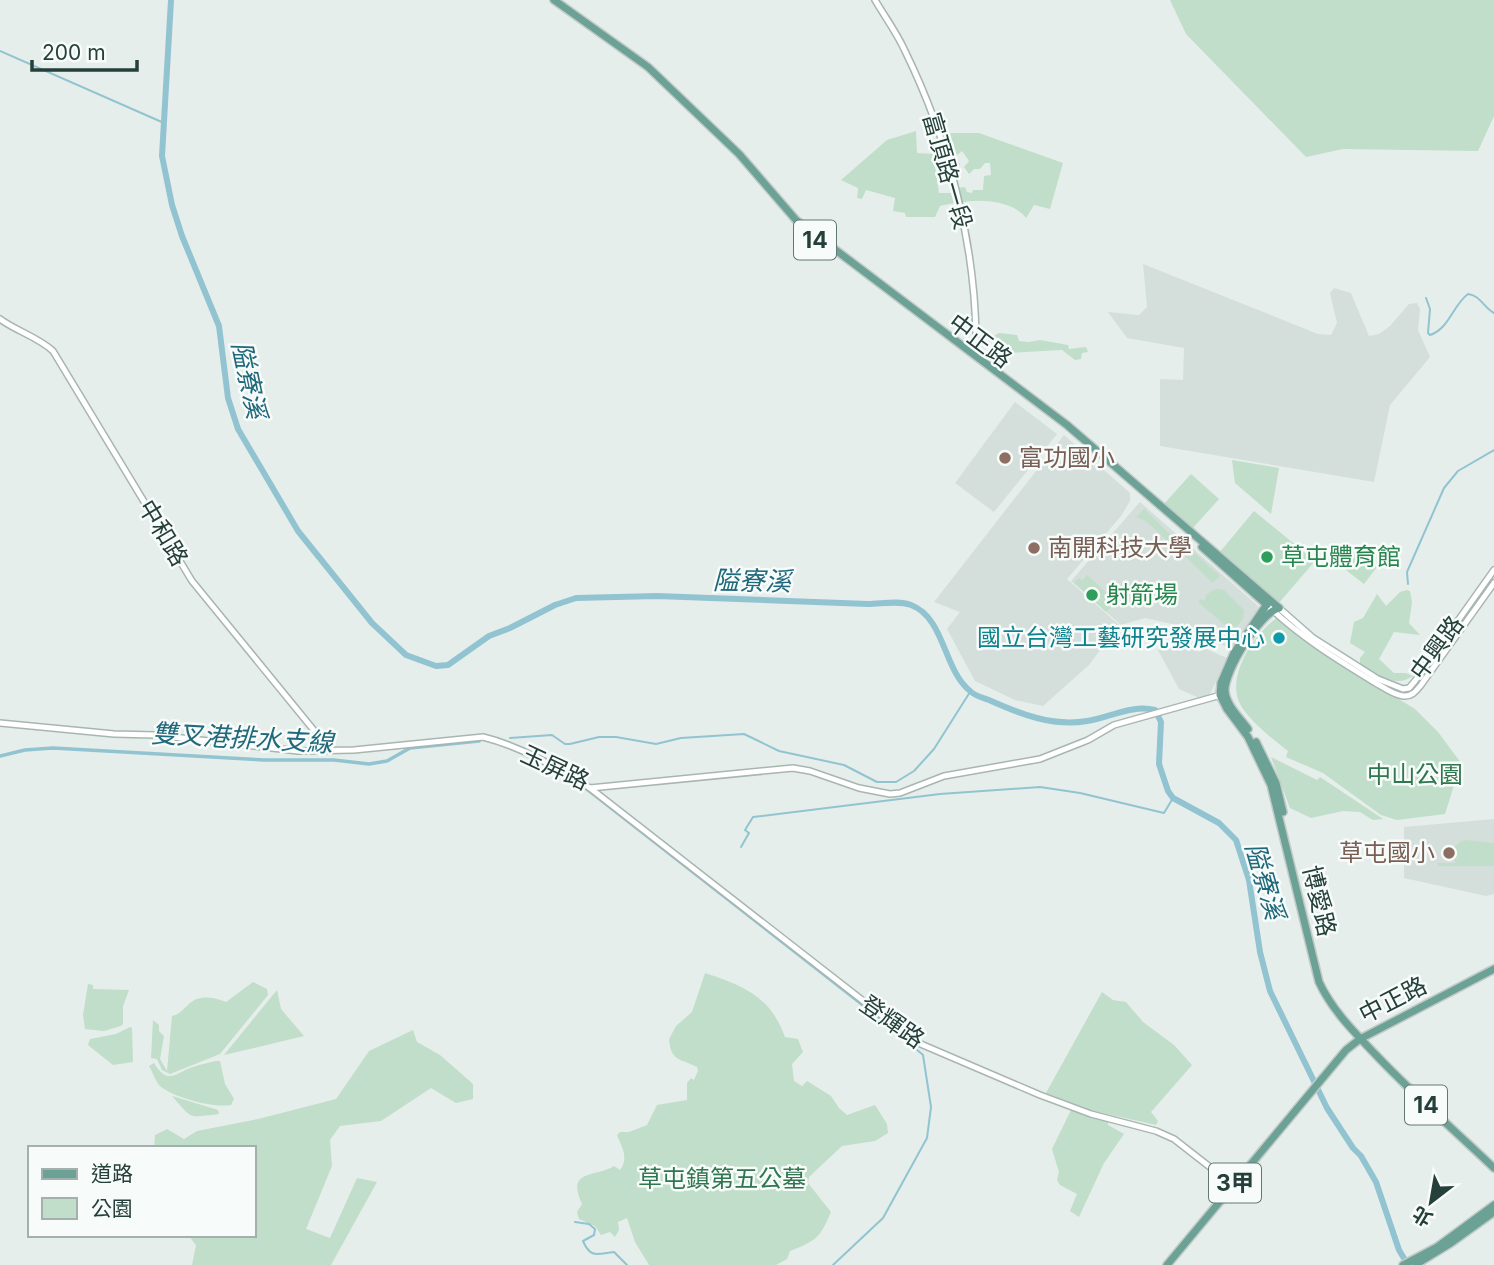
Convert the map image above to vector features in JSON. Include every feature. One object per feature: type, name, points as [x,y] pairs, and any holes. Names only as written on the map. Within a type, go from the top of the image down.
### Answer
[{"type":"main road","name":"中正路","points":[[547,0],[610,43],[660,83],[736,157],[794,223],[1064,429],[1272,606]]},
{"type":"main road","name":"中正路","points":[[554,0],[649,67],[739,155],[796,220],[1067,425],[1272,606]]},
{"type":"main road","points":[[1223,694],[1222,683],[1234,653],[1272,606]]},
{"type":"main road","name":"博愛路","points":[[1223,694],[1227,709],[1248,737],[1271,785],[1319,982],[1330,1004],[1422,1096],[1494,1162]]},
{"type":"main road","name":"中正路","points":[[1233,1185],[1346,1050],[1363,1038],[1494,969]]},
{"type":"main road","name":"博愛路","points":[[1363,1038],[1419,1099],[1494,1168]]},
{"type":"main road","name":"3甲","points":[[1167,1265],[1233,1185]]},
{"type":"main road","points":[[1417,1262],[1494,1205]]},
{"type":"main road","points":[[1403,1265],[1417,1262],[1494,1212]]},
{"type":"street","name":"富頂路一段","points":[[875,0],[905,49],[922,89],[957,192],[973,281],[976,335],[970,352]]},
{"type":"street","name":"中和路","points":[[0,319],[53,351],[192,581],[332,750]]},
{"type":"street","name":"中興路","points":[[1402,689],[1409,688],[1415,681],[1494,570]]},
{"type":"street","name":"中興路","points":[[1404,696],[1413,695],[1421,685],[1494,583]]},
{"type":"street","name":"中正路","points":[[1272,606],[1333,652],[1402,689]]},
{"type":"street","name":"中正路","points":[[1272,606],[1332,656],[1390,691],[1404,696]]},
{"type":"street","name":"玉屏路","points":[[0,723],[114,734],[169,736],[274,750],[332,750],[483,737],[497,740],[572,776],[590,789],[793,768],[868,790],[900,793],[944,776],[1040,759],[1088,740],[1114,725],[1223,694]]},
{"type":"street","name":"登輝路","points":[[590,789],[916,1042],[1037,1094],[1174,1139],[1233,1185]]},
{"type":"shaded area","points":[[1143,264],[1318,334],[1331,335],[1337,323],[1330,293],[1334,288],[1351,293],[1369,336],[1379,334],[1390,326],[1409,304],[1417,303],[1420,309],[1418,330],[1430,357],[1390,405],[1374,482],[1160,446],[1160,379],[1183,380],[1184,348],[1127,338],[1108,312],[1139,315],[1147,307]]},
{"type":"shaded area","name":"富功國小","points":[[1015,402],[1057,434],[994,512],[955,483]]},
{"type":"shaded area","name":"南開科技大學","points":[[1064,435],[1130,493],[1130,501],[1121,516],[1067,579],[1119,625],[1089,665],[1043,706],[1015,700],[975,681],[947,629],[960,612],[934,602]]},
{"type":"shaded area","points":[[1140,502],[1258,606],[1247,629],[1232,649],[1172,624],[1145,618],[1121,625],[1071,581]]},
{"type":"shaded area","points":[[1180,640],[1199,652],[1204,648],[1227,658],[1209,696],[1199,698],[1179,689],[1158,650]]},
{"type":"shaded area","name":"草屯國小","points":[[1494,819],[1494,894],[1486,896],[1404,878],[1404,827]]},
{"type":"green space","points":[[1170,0],[1494,0],[1494,116],[1478,151],[1343,149],[1306,157],[1186,34]]},
{"type":"green space","points":[[916,131],[917,153],[933,154],[939,193],[953,193],[954,203],[940,206],[935,217],[906,217],[905,213],[893,211],[895,198],[866,190],[862,199],[857,198],[858,188],[841,180],[887,140]]},
{"type":"green space","points":[[945,133],[979,133],[1063,163],[1050,209],[1034,205],[1026,218],[1005,204],[977,201],[960,203],[958,188],[965,187],[967,192],[972,193],[973,190],[983,190],[984,176],[991,175],[990,163],[985,163],[980,169],[974,169],[969,174],[964,167],[969,161],[962,151],[956,156],[960,164],[960,178],[955,178]]},
{"type":"green space","points":[[999,333],[1017,335],[1019,341],[1040,340],[1068,345],[1069,349],[1086,347],[1088,352],[1082,353],[1081,359],[1075,360],[1062,350],[1009,353],[994,346],[992,337]]},
{"type":"green space","points":[[1232,460],[1279,468],[1271,514],[1235,483]]},
{"type":"green space","points":[[1191,474],[1219,499],[1192,529],[1164,504]]},
{"type":"green space","points":[[1144,509],[1175,539],[1171,544],[1146,521],[1136,517]]},
{"type":"green space","name":"草屯體育館","points":[[1254,511],[1315,561],[1278,604],[1219,553]]},
{"type":"green space","points":[[1346,543],[1377,567],[1364,584],[1333,560]]},
{"type":"green space","points":[[1184,544],[1220,576],[1213,583],[1182,553]]},
{"type":"green space","points":[[1087,575],[1111,597],[1106,602],[1087,585],[1110,607],[1106,612],[1074,582],[1079,578],[1082,581]]},
{"type":"green space","points":[[1216,589],[1224,590],[1244,610],[1243,619],[1236,627],[1224,624],[1198,602],[1201,599],[1204,601],[1207,594]]},
{"type":"green space","points":[[1410,591],[1412,602],[1409,623],[1420,635],[1394,632],[1379,659],[1394,673],[1413,676],[1406,680],[1392,681],[1360,664],[1360,658],[1365,652],[1350,643],[1354,622],[1363,618],[1377,594],[1386,606],[1400,592]]},
{"type":"green space","name":"中山公園","points":[[1277,618],[1319,651],[1415,709],[1438,732],[1461,763],[1445,814],[1397,820],[1381,815],[1323,773],[1286,757],[1288,751],[1246,713],[1238,699],[1237,677],[1253,643]]},
{"type":"green space","points":[[1271,757],[1317,780],[1320,777],[1383,819],[1373,820],[1360,812],[1343,811],[1311,818],[1290,808]]},
{"type":"green space","points":[[1465,840],[1494,843],[1494,866],[1438,866],[1438,863],[1456,863],[1454,849],[1458,843]]},
{"type":"green space","name":"草屯鎮第五公墓","points":[[705,973],[754,994],[772,1012],[785,1037],[798,1039],[803,1052],[792,1064],[794,1081],[802,1086],[807,1081],[831,1096],[847,1115],[875,1105],[887,1124],[888,1133],[875,1141],[842,1146],[809,1177],[808,1183],[831,1212],[816,1238],[790,1251],[787,1259],[776,1265],[649,1265],[635,1242],[627,1218],[618,1222],[619,1230],[615,1237],[610,1232],[601,1235],[595,1226],[579,1219],[577,1212],[582,1204],[577,1185],[584,1176],[614,1166],[620,1170],[623,1166],[624,1152],[617,1135],[647,1125],[657,1105],[687,1100],[687,1083],[691,1078],[694,1080],[697,1067],[674,1056],[669,1039],[676,1026],[692,1012]]},
{"type":"green space","points":[[253,982],[267,989],[268,995],[220,1054],[170,1074],[162,1070],[157,1059],[151,1058],[153,1020],[159,1025],[159,1031],[164,1036],[160,1059],[167,1071],[172,1016],[201,998],[226,1002]]},
{"type":"green space","points":[[88,984],[93,985],[93,989],[129,990],[123,1006],[121,1026],[104,1031],[85,1029],[83,1015]]},
{"type":"green space","points":[[277,990],[281,1009],[304,1036],[224,1055]]},
{"type":"green space","points":[[1102,992],[1113,1000],[1126,1002],[1143,1022],[1174,1045],[1192,1065],[1151,1112],[1158,1121],[1156,1125],[1094,1111],[1046,1093]]},
{"type":"green space","points":[[130,1027],[133,1062],[113,1065],[88,1045],[90,1039],[116,1034]]},
{"type":"green space","points":[[413,1030],[417,1042],[440,1055],[473,1084],[473,1099],[456,1103],[431,1088],[381,1121],[340,1126],[330,1140],[332,1166],[306,1229],[330,1238],[357,1178],[377,1182],[331,1265],[192,1265],[196,1245],[190,1237],[256,1237],[256,1146],[154,1146],[155,1135],[167,1129],[184,1139],[197,1131],[336,1099],[369,1051]]},
{"type":"green space","points":[[220,1061],[225,1084],[234,1099],[231,1105],[205,1103],[166,1090],[157,1082],[149,1066],[154,1063],[163,1074],[172,1076]]},
{"type":"green space","points":[[172,1096],[218,1110],[219,1114],[191,1115]]},
{"type":"green space","points":[[1071,1110],[1108,1122],[1108,1125],[1124,1134],[1104,1163],[1079,1217],[1070,1211],[1077,1194],[1060,1185],[1057,1180],[1059,1172],[1052,1149]]},
{"type":"waterway","name":"隘寮溪","points":[[171,0],[162,156],[172,205],[182,236],[219,326],[228,398],[238,429],[298,531],[372,623],[406,655],[436,666],[448,665],[489,636],[576,598],[657,596],[901,603],[911,605],[931,621],[961,682],[979,697],[1025,714],[1062,722],[1087,721],[1129,710],[1155,710],[1161,722],[1159,764],[1168,791],[1173,798],[1219,823],[1236,840],[1249,880],[1260,952],[1270,991],[1327,1108],[1376,1182],[1399,1250],[1408,1265]]},
{"type":"waterway","points":[[0,51],[164,123]]},
{"type":"waterway","points":[[1426,298],[1430,309],[1430,335],[1442,328],[1468,294],[1476,297],[1494,313]]},
{"type":"waterway","points":[[1408,584],[1407,572],[1444,488],[1458,471],[1494,450]]},
{"type":"waterway","points":[[510,738],[552,735],[565,744],[570,744],[599,737],[616,737],[656,744],[681,738],[744,734],[779,751],[844,765],[877,782],[896,782],[914,771],[934,749],[970,692]]},
{"type":"waterway","name":"雙叉港排水支線","points":[[0,756],[25,750],[53,748],[264,760],[334,760],[369,764],[387,761],[410,748],[479,741]]},
{"type":"waterway","points":[[583,787],[923,1055],[931,1107],[927,1138],[883,1218],[833,1265]]},
{"type":"waterway","points":[[741,847],[749,833],[745,830],[753,817],[940,794],[1040,787],[1080,793],[1164,813],[1173,798]]},
{"type":"waterway","points":[[575,1222],[589,1224],[595,1229],[594,1235],[583,1241],[589,1251],[596,1254],[614,1252],[627,1265]]},
{"type":"place","name":"富功國小","points":[[1005,458]]},
{"type":"place","name":"南開科技大學","points":[[1034,548]]},
{"type":"place","name":"草屯體育館","points":[[1267,557]]},
{"type":"place","name":"射箭場","points":[[1092,595]]},
{"type":"place","name":"國立台灣工藝研究發展中心","points":[[1279,638]]},
{"type":"place","name":"草屯國小","points":[[1449,853]]}]
